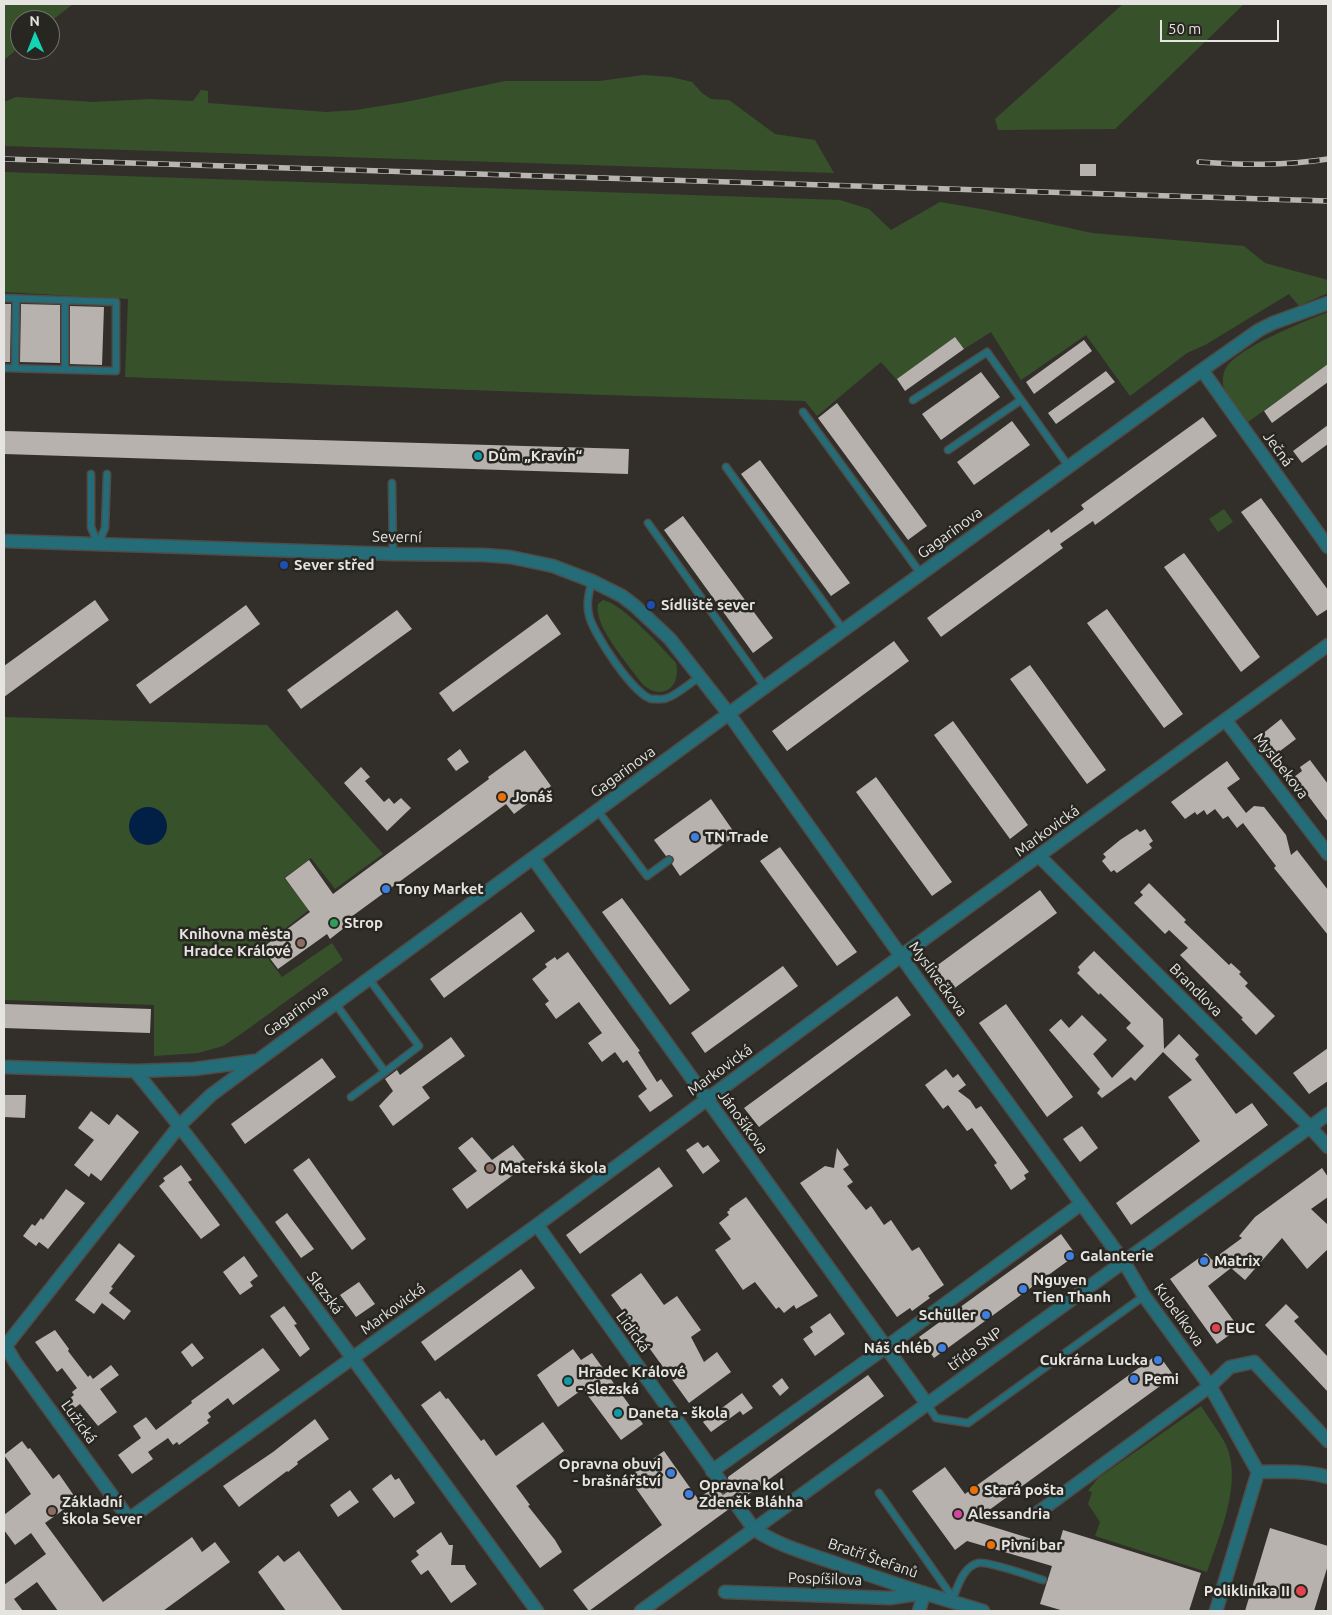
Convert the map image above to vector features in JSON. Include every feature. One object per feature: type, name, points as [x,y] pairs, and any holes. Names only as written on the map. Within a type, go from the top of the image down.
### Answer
[{"type":"street","name":"Gagarinova","points":[[4,1346],[180,1125],[211,1095],[728,714],[1202,370],[1259,330],[1328,303]]},
{"type":"street","name":"Ječná","points":[[1202,370],[1328,547]]},
{"type":"street","name":"Severní","points":[[4,541],[393,554],[484,555],[510,557],[553,566],[592,581],[622,596],[652,621],[670,639],[728,714]]},
{"type":"street","name":"Markovická","points":[[129,1519],[537,1225],[901,956],[1328,645]]},
{"type":"street","name":"Myslivečkova","points":[[728,714],[901,956],[1124,1262]]},
{"type":"street","name":"Myslbekova","points":[[1226,721],[1328,854]]},
{"type":"street","name":"Brandlova","points":[[1040,856],[1328,1147]]},
{"type":"street","name":"Jánošíkova","points":[[534,858],[927,1404]]},
{"type":"street","points":[[4,1067],[135,1071],[194,1069],[256,1060]]},
{"type":"street","name":"Slezská","points":[[135,1071],[180,1125],[537,1611]]},
{"type":"street","name":"třída SNP","points":[[641,1611],[1328,1114]]},
{"type":"street","points":[[712,1471],[886,1347],[1081,1204]]},
{"type":"street","name":"Lidická","points":[[537,1225],[721,1482]]},
{"type":"street","name":"Kubelíkova","points":[[1124,1262],[1144,1296],[1210,1386],[1258,1472]]},
{"type":"street","name":"Lužická","points":[[4,1346],[129,1519]]},
{"type":"street","points":[[1036,1514],[1210,1386],[1230,1368],[1254,1362],[1328,1441]]},
{"type":"street","points":[[1216,1611],[1258,1472],[1314,1473],[1328,1477]]},
{"type":"street","points":[[736,1504],[754,1529]]},
{"type":"street","name":"Bratří Štefanů","points":[[754,1529],[762,1535],[791,1547],[924,1594],[953,1600],[983,1611]]},
{"type":"street","name":"Pospíšilova","points":[[725,1592],[890,1598],[924,1594]]},
{"type":"street","points":[[919,1611],[924,1594]]},
{"type":"lane","points":[[4,298],[116,302],[116,371],[4,368]]},
{"type":"lane","points":[[15,368],[16,299]]},
{"type":"lane","points":[[65,300],[65,369]]},
{"type":"lane","points":[[913,400],[987,352],[1069,467]]},
{"type":"lane","points":[[948,450],[1021,400]]},
{"type":"lane","points":[[803,412],[921,574]]},
{"type":"lane","points":[[726,467],[844,630]]},
{"type":"lane","points":[[92,474],[90,527],[98,544]]},
{"type":"lane","points":[[98,544],[105,528],[107,474]]},
{"type":"lane","points":[[392,483],[393,554]]},
{"type":"lane","points":[[648,523],[765,687]]},
{"type":"lane","points":[[592,581],[588,597],[591,623],[601,641],[636,689],[649,699],[668,698],[699,676]]},
{"type":"lane","points":[[598,811],[647,876],[669,860]]},
{"type":"lane","points":[[351,1097],[419,1046],[369,979]]},
{"type":"lane","points":[[335,1003],[385,1072]]},
{"type":"lane","points":[[927,1404],[936,1418],[968,1423],[1144,1296]]},
{"type":"lane","points":[[879,1494],[953,1600]]},
{"type":"lane","points":[[953,1600],[962,1576],[978,1563],[988,1564],[1043,1580]]},
{"type":"green space","points":[[4,4],[73,4],[60,14],[60,10],[10,10],[10,55],[4,60]]},
{"type":"green space","points":[[1123,4],[1244,4],[1115,129],[998,130],[995,119]]},
{"type":"green space","points":[[644,75],[671,77],[692,82],[702,93],[711,99],[729,100],[775,134],[815,140],[834,173],[4,146],[4,102],[16,97],[93,102],[150,99],[193,101],[201,90],[208,91],[208,103],[326,112],[356,110],[406,102],[505,81],[599,81]]},
{"type":"green space","points":[[4,172],[840,200],[869,209],[891,230],[940,202],[987,210],[1092,233],[1244,246],[1265,263],[1328,280],[1328,293],[1299,306],[1289,294],[1205,345],[1187,353],[1130,396],[1086,335],[1021,380],[991,332],[964,349],[955,337],[897,380],[881,362],[817,416],[805,401],[125,377],[128,299],[4,292]]},
{"type":"green space","points":[[1328,312],[1328,368],[1326,366],[1248,422],[1225,391],[1223,379],[1226,368],[1243,352],[1257,344]]},
{"type":"green space","points":[[1224,509],[1233,522],[1218,532],[1209,519]]},
{"type":"green space","points":[[603,600],[621,609],[676,663],[677,673],[672,687],[660,692],[654,691],[640,681],[606,633],[598,613],[598,604]]},
{"type":"green space","points":[[4,717],[267,725],[383,854],[335,889],[311,858],[284,878],[309,910],[260,948],[282,977],[332,943],[343,960],[223,1046],[198,1053],[154,1056],[154,1005],[4,1000]]},
{"type":"green space","points":[[1201,1406],[1226,1445],[1231,1460],[1232,1476],[1231,1492],[1223,1526],[1207,1572],[1095,1536],[1100,1522],[1088,1504],[1092,1492],[1088,1491],[1098,1478]]},
{"type":"water","points":[[148,807],[162,812],[167,826],[162,840],[148,845],[134,840],[129,826],[134,812]]},
{"type":"building","points":[[1080,164],[1096,164],[1096,176],[1080,176]]},
{"type":"building","points":[[4,304],[11,304],[10,362],[4,362]]},
{"type":"building","points":[[21,304],[60,305],[60,363],[20,362]]},
{"type":"building","points":[[70,306],[104,307],[102,365],[70,364]]},
{"type":"building","points":[[955,337],[964,349],[905,391],[897,379]]},
{"type":"building","points":[[1084,340],[1092,351],[1034,394],[1026,382]]},
{"type":"building","points":[[1328,364],[1328,382],[1272,423],[1264,411]]},
{"type":"building","points":[[1106,371],[1115,382],[1056,424],[1048,413]]},
{"type":"building","points":[[981,372],[1000,397],[941,440],[922,414]]},
{"type":"building","points":[[837,403],[927,526],[908,540],[818,418]]},
{"type":"building","points":[[1203,417],[1217,436],[1095,525],[1093,521],[1060,544],[1063,548],[941,637],[927,618],[1049,529],[1051,533],[1084,509],[1081,505]]},
{"type":"building","points":[[1012,421],[1030,445],[974,485],[957,462]]},
{"type":"building","points":[[1328,425],[1328,444],[1302,463],[1293,451]]},
{"type":"building","points":[[4,431],[629,449],[628,474],[4,454]]},
{"type":"building","points":[[760,460],[850,583],[831,596],[741,474]]},
{"type":"building","points":[[1261,498],[1328,590],[1328,609],[1317,616],[1241,512]]},
{"type":"building","points":[[683,516],[773,638],[753,653],[664,530]]},
{"type":"building","points":[[1184,553],[1260,657],[1241,672],[1164,567]]},
{"type":"building","points":[[95,600],[109,620],[4,697],[4,666]]},
{"type":"building","points":[[246,605],[260,624],[150,704],[136,685]]},
{"type":"building","points":[[1107,609],[1183,714],[1164,728],[1087,623]]},
{"type":"building","points":[[397,610],[412,629],[301,709],[287,690]]},
{"type":"building","points":[[547,614],[561,634],[453,712],[439,693]]},
{"type":"building","points":[[894,641],[909,661],[787,751],[772,731]]},
{"type":"building","points":[[1030,665],[1106,770],[1087,784],[1010,679]]},
{"type":"building","points":[[1281,719],[1296,739],[1276,754],[1261,735]]},
{"type":"building","points":[[953,721],[1028,825],[1010,839],[934,735]]},
{"type":"building","points":[[460,749],[469,762],[456,771],[447,759]]},
{"type":"building","points":[[525,750],[551,786],[514,814],[506,804],[351,917],[353,921],[330,939],[327,934],[278,969],[262,948],[310,912],[285,878],[309,860],[333,894],[489,779],[488,777]]},
{"type":"building","points":[[1310,760],[1328,784],[1328,822],[1294,777],[1302,771],[1300,767]]},
{"type":"building","points":[[1227,761],[1240,779],[1227,788],[1246,813],[1254,806],[1264,807],[1286,835],[1291,855],[1297,850],[1328,890],[1328,935],[1274,868],[1276,866],[1243,823],[1237,828],[1228,816],[1223,819],[1215,809],[1207,815],[1204,810],[1197,815],[1195,812],[1185,819],[1171,802]]},
{"type":"building","points":[[361,767],[370,777],[365,781],[384,802],[389,798],[394,804],[401,798],[411,808],[387,831],[344,783]]},
{"type":"building","points":[[876,777],[952,882],[932,896],[856,792]]},
{"type":"building","name":"TN Trade","points":[[711,799],[736,835],[680,876],[672,864],[673,857],[666,856],[654,840]]},
{"type":"building","points":[[1137,829],[1140,832],[1145,829],[1153,841],[1149,844],[1152,848],[1117,873],[1114,870],[1111,872],[1102,861],[1106,857],[1103,854]]},
{"type":"building","points":[[780,847],[857,952],[837,966],[760,861]]},
{"type":"building","points":[[1149,883],[1186,920],[1184,922],[1229,965],[1231,963],[1241,972],[1239,974],[1248,983],[1245,986],[1275,1016],[1256,1035],[1241,1019],[1243,1018],[1180,955],[1188,948],[1169,930],[1165,934],[1134,903],[1143,895],[1140,892]]},
{"type":"building","points":[[1040,890],[1057,913],[952,990],[935,967]]},
{"type":"building","points":[[622,898],[690,990],[670,1005],[602,912]]},
{"type":"building","points":[[521,912],[535,931],[444,998],[430,979]]},
{"type":"building","points":[[1094,951],[1163,1019],[1164,1049],[1179,1034],[1199,1055],[1195,1059],[1236,1114],[1252,1103],[1268,1125],[1131,1225],[1116,1203],[1200,1141],[1168,1097],[1192,1080],[1163,1052],[1135,1081],[1131,1077],[1102,1098],[1097,1093],[1100,1089],[1049,1030],[1061,1019],[1069,1028],[1082,1015],[1107,1040],[1093,1054],[1112,1078],[1144,1046],[1126,1028],[1131,1023],[1077,973],[1080,970],[1078,967]]},
{"type":"building","points":[[568,952],[640,1051],[638,1052],[657,1082],[661,1079],[673,1096],[650,1112],[638,1096],[647,1089],[627,1060],[623,1063],[615,1052],[602,1062],[588,1043],[602,1033],[579,1002],[556,1019],[545,1004],[549,1001],[532,979],[547,967],[545,964],[555,957],[557,960]]},
{"type":"building","points":[[783,966],[798,986],[705,1053],[691,1033]]},
{"type":"building","points":[[897,996],[911,1015],[759,1127],[744,1108]]},
{"type":"building","points":[[4,1004],[151,1009],[150,1033],[4,1028]]},
{"type":"building","points":[[1006,1004],[1073,1097],[1047,1117],[979,1023]]},
{"type":"building","points":[[451,1037],[465,1056],[422,1087],[430,1098],[393,1126],[379,1106],[393,1091],[385,1079],[397,1070],[400,1075]]},
{"type":"building","points":[[1328,1048],[1328,1081],[1309,1094],[1293,1073]]},
{"type":"building","points":[[322,1058],[336,1077],[245,1144],[231,1124]]},
{"type":"building","points":[[946,1069],[953,1078],[958,1074],[966,1085],[958,1091],[970,1100],[976,1109],[981,1106],[1029,1172],[1024,1175],[1026,1179],[1011,1190],[994,1165],[997,1163],[972,1128],[967,1131],[948,1105],[943,1109],[925,1085]]},
{"type":"building","points":[[4,1095],[26,1095],[25,1118],[4,1117]]},
{"type":"building","points":[[91,1111],[109,1125],[117,1114],[139,1132],[101,1181],[91,1173],[89,1177],[74,1165],[94,1140],[78,1128]]},
{"type":"building","points":[[1082,1126],[1098,1148],[1080,1162],[1063,1139]]},
{"type":"building","points":[[472,1137],[492,1160],[513,1145],[528,1164],[467,1209],[452,1189],[477,1171],[458,1148]]},
{"type":"building","points":[[698,1142],[703,1148],[708,1145],[720,1161],[703,1174],[686,1150]]},
{"type":"building","points":[[837,1148],[849,1165],[843,1169],[853,1182],[847,1186],[866,1210],[871,1206],[884,1225],[891,1220],[912,1251],[919,1247],[944,1285],[928,1296],[930,1298],[912,1311],[910,1308],[897,1317],[800,1183],[825,1166],[834,1168]]},
{"type":"building","points":[[309,1158],[366,1239],[352,1250],[293,1170]]},
{"type":"building","points":[[181,1165],[192,1180],[188,1182],[220,1225],[201,1239],[159,1186],[165,1181],[163,1178]]},
{"type":"building","points":[[659,1167],[673,1186],[580,1254],[566,1235]]},
{"type":"building","points":[[1322,1168],[1328,1177],[1328,1197],[1311,1209],[1328,1225],[1328,1249],[1307,1269],[1282,1238],[1245,1280],[1231,1268],[1208,1286],[1239,1328],[1217,1344],[1170,1279],[1206,1253],[1212,1260],[1242,1238],[1239,1236],[1255,1217]]},
{"type":"building","points":[[66,1189],[85,1203],[48,1249],[39,1242],[36,1246],[23,1236],[32,1224],[35,1226],[41,1218],[43,1220]]},
{"type":"building","points":[[746,1197],[818,1296],[796,1309],[794,1305],[784,1313],[779,1307],[776,1309],[755,1282],[743,1290],[715,1250],[731,1239],[719,1223],[729,1215],[727,1212],[729,1209]]},
{"type":"building","points":[[287,1213],[314,1249],[301,1258],[275,1222]]},
{"type":"building","points":[[1061,1234],[1076,1255],[934,1358],[919,1337]]},
{"type":"building","points":[[119,1243],[135,1256],[111,1287],[113,1288],[109,1293],[131,1311],[124,1320],[102,1303],[94,1314],[75,1300]]},
{"type":"building","points":[[244,1256],[258,1276],[250,1282],[253,1286],[240,1295],[223,1272]]},
{"type":"building","points":[[521,1269],[535,1288],[435,1361],[421,1342]]},
{"type":"building","points":[[641,1273],[664,1305],[677,1296],[701,1330],[691,1337],[704,1362],[717,1352],[731,1372],[689,1403],[611,1295]]},
{"type":"building","points":[[359,1282],[375,1304],[356,1317],[340,1295]]},
{"type":"building","points":[[1286,1304],[1299,1317],[1294,1321],[1328,1357],[1328,1392],[1265,1325]]},
{"type":"building","points":[[284,1306],[297,1324],[294,1325],[310,1349],[300,1357],[270,1316]]},
{"type":"building","points":[[830,1313],[845,1334],[815,1356],[803,1339],[813,1332],[810,1327]]},
{"type":"building","points":[[55,1330],[88,1377],[90,1375],[93,1379],[111,1365],[119,1375],[100,1389],[117,1412],[98,1426],[80,1404],[72,1410],[65,1402],[74,1395],[72,1392],[77,1388],[62,1368],[57,1372],[35,1342]]},
{"type":"building","points":[[192,1343],[204,1358],[192,1367],[181,1352]]},
{"type":"building","points":[[263,1348],[280,1370],[233,1405],[228,1398],[208,1413],[211,1417],[207,1420],[209,1423],[179,1445],[177,1442],[173,1445],[168,1438],[148,1452],[153,1459],[132,1474],[118,1455],[141,1438],[133,1426],[146,1417],[156,1430],[192,1403],[191,1401]]},
{"type":"building","points":[[573,1349],[581,1360],[592,1353],[643,1424],[621,1440],[583,1389],[558,1407],[537,1375]]},
{"type":"building","points":[[1158,1354],[1174,1376],[974,1521],[1058,1547],[1063,1530],[1201,1573],[1189,1611],[1064,1611],[1040,1604],[1052,1566],[967,1541],[955,1550],[912,1491],[945,1467],[965,1494]]},
{"type":"building","points":[[868,1375],[884,1396],[742,1499],[736,1496],[731,1498],[728,1504],[729,1509],[589,1611],[573,1590],[662,1525],[628,1477],[664,1451],[698,1499],[714,1487],[718,1490],[725,1489],[729,1485],[728,1477]]},
{"type":"building","points":[[782,1378],[789,1388],[780,1396],[772,1386]]},
{"type":"building","points":[[440,1391],[446,1399],[448,1398],[481,1441],[484,1439],[496,1456],[543,1422],[564,1451],[516,1486],[530,1505],[528,1506],[555,1540],[562,1552],[540,1568],[421,1405]]},
{"type":"building","points":[[742,1393],[753,1408],[743,1415],[740,1411],[711,1432],[703,1422]]},
{"type":"building","points":[[315,1419],[329,1439],[297,1462],[298,1464],[288,1472],[239,1507],[223,1486],[273,1452]]},
{"type":"building","points":[[22,1441],[28,1449],[30,1448],[53,1479],[59,1474],[77,1500],[45,1523],[103,1602],[192,1537],[202,1552],[215,1542],[230,1562],[163,1611],[58,1611],[37,1582],[14,1599],[23,1611],[4,1611],[4,1585],[46,1554],[31,1533],[15,1545],[4,1530],[4,1515],[31,1494],[4,1455]]},
{"type":"building","points":[[391,1474],[395,1480],[399,1478],[415,1503],[394,1518],[372,1489]]},
{"type":"building","points":[[350,1490],[359,1502],[338,1517],[330,1505]]},
{"type":"building","points":[[1270,1528],[1328,1546],[1328,1565],[1314,1611],[1245,1611]]},
{"type":"building","points":[[441,1532],[449,1545],[453,1545],[451,1565],[465,1565],[477,1584],[451,1603],[428,1570],[421,1575],[411,1561],[419,1555],[416,1551]]},
{"type":"building","points":[[299,1551],[343,1611],[286,1611],[258,1572],[278,1555],[284,1562]]},
{"type":"tunnel","points":[[721,1482],[736,1504]]},
{"type":"railway","points":[[4,159],[1328,201]]},
{"type":"railway","points":[[1199,162],[1264,164],[1328,159]]},
{"type":"place","name":"Dům „Kravín“","points":[[478,456]]},
{"type":"place","name":"Sever střed","points":[[284,565]]},
{"type":"place","name":"Sídliště sever","points":[[651,605]]},
{"type":"place","name":"Jonáš","points":[[502,797]]},
{"type":"place","name":"TN Trade","points":[[695,837]]},
{"type":"place","name":"Tony Market","points":[[386,889]]},
{"type":"place","name":"Strop","points":[[334,923]]},
{"type":"place","name":"Knihovna města Hradce Králové","points":[[301,943]]},
{"type":"place","name":"Mateřská škola","points":[[490,1168]]},
{"type":"place","name":"Galanterie","points":[[1070,1256]]},
{"type":"place","name":"Matrix","points":[[1204,1261]]},
{"type":"place","name":"Nguyen Tien Thanh","points":[[1023,1289]]},
{"type":"place","name":"Schüller","points":[[986,1315]]},
{"type":"place","name":"EUC","points":[[1216,1328]]},
{"type":"place","name":"Náš chléb","points":[[942,1348]]},
{"type":"place","name":"Cukrárna Lucka","points":[[1158,1360]]},
{"type":"place","name":"Pemi","points":[[1134,1379]]},
{"type":"place","name":"Hradec Králové - Slezská","points":[[568,1381]]},
{"type":"place","name":"Daneta - škola","points":[[618,1413]]},
{"type":"place","name":"Opravna obuvi - brašnářství","points":[[671,1473]]},
{"type":"place","name":"Stará pošta","points":[[974,1490]]},
{"type":"place","name":"Opravna kol Zdeněk Bláhha","points":[[689,1494]]},
{"type":"place","name":"Základní škola Sever","points":[[52,1511]]},
{"type":"place","name":"Alessandria","points":[[958,1514]]},
{"type":"place","name":"Pivní bar","points":[[991,1545]]},
{"type":"place","name":"Poliklinika II","points":[[1301,1591]]}]
